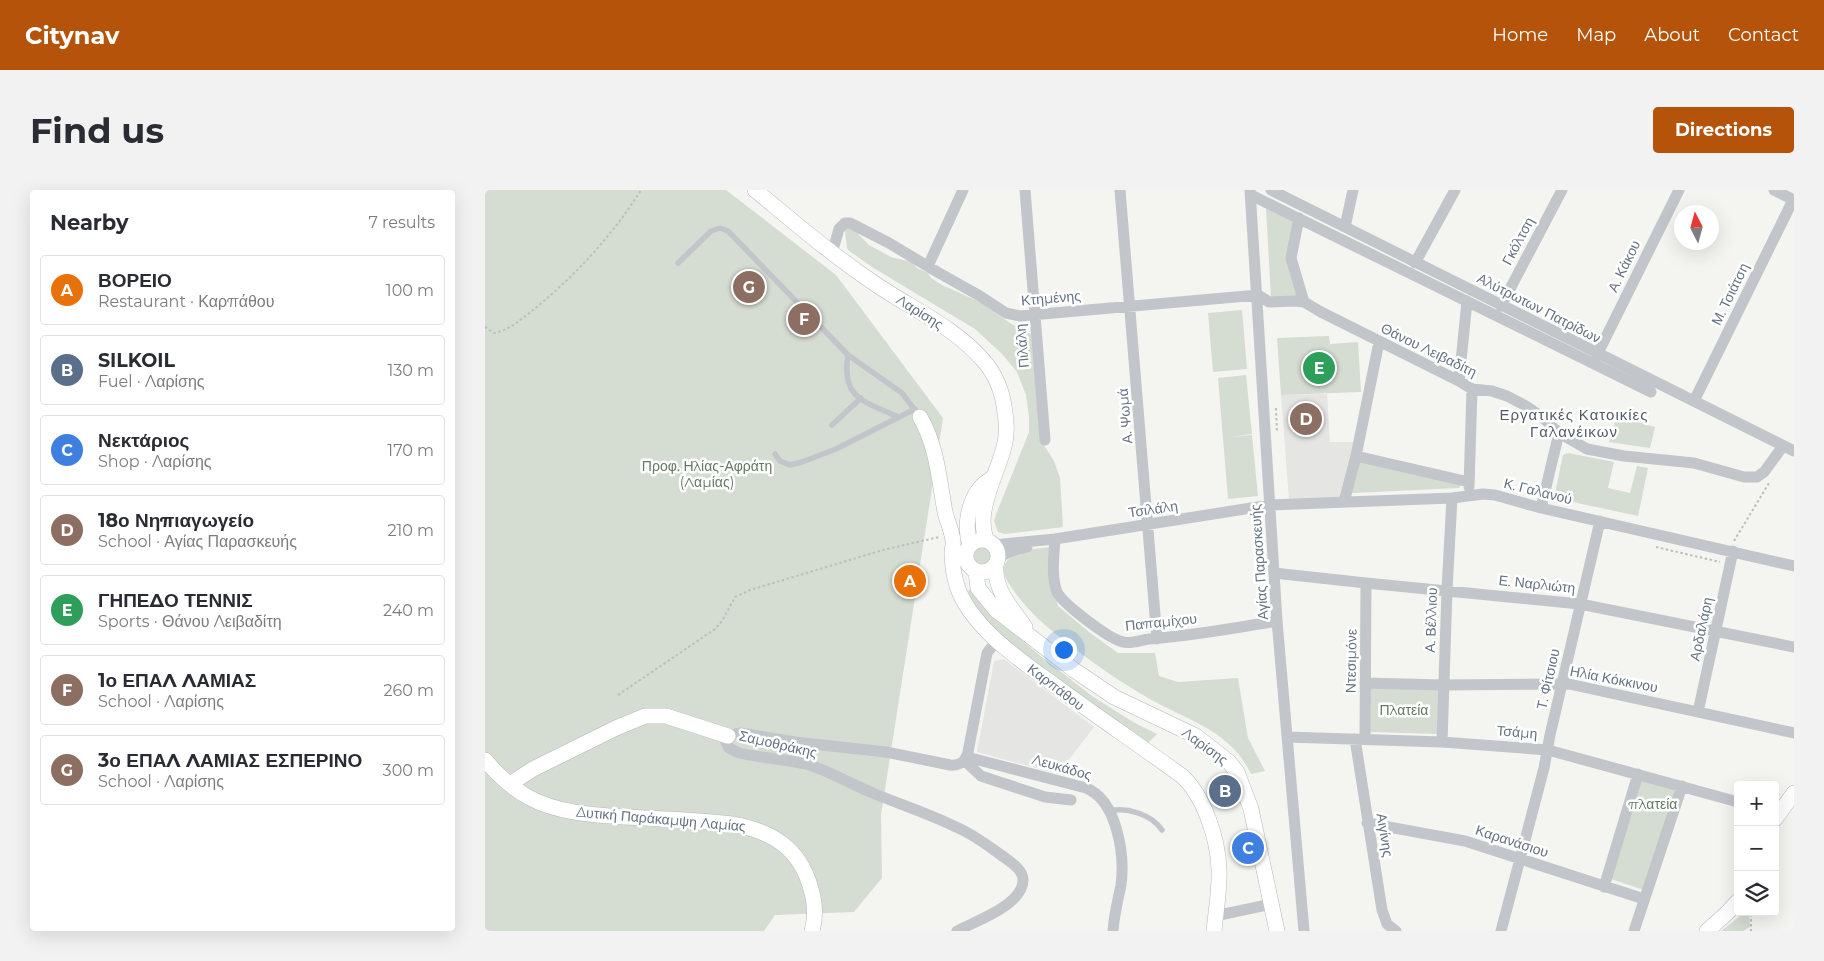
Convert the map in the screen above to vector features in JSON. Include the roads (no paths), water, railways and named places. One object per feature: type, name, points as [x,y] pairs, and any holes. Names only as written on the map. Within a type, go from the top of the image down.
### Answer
[{"type":"main road","name":"Λαρίσης","points":[[755,190],[832,253],[875,284],[963,340],[983,359],[989,368],[1000,390],[1007,424],[1004,446],[992,478],[983,521],[983,533],[994,553],[996,581],[1002,596],[1031,636]]},
{"type":"main road","name":"Καρπάθου","points":[[917,413],[926,427],[935,455],[945,513],[953,541],[952,554],[957,585],[963,601],[980,623],[997,640],[1035,671],[1174,771],[1191,786],[1207,816],[1217,853],[1219,874],[1215,924]]},
{"type":"main road","name":"Λαρίσης","points":[[992,478],[981,486],[971,506],[967,520],[966,534],[970,558],[979,588],[996,610],[1074,670],[1133,707],[1190,733],[1206,743],[1229,762],[1237,772],[1251,809],[1277,931]]},
{"type":"main road","points":[[953,541],[970,558],[987,572],[994,553],[978,540],[970,558],[955,574]]},
{"type":"main road","points":[[510,784],[533,769],[571,752],[616,728],[645,716],[666,716],[727,736]]},
{"type":"main road","name":"Δυτική Παράκαμψη Λαμίας","points":[[485,760],[519,792],[542,804],[580,813],[732,824],[755,829],[772,836],[782,842],[793,853],[804,869],[814,905],[815,919],[812,931]]},
{"type":"main road","points":[[1779,814],[1794,793]]},
{"type":"main road","points":[[1707,931],[1734,906]]},
{"type":"street","points":[[928,266],[963,190]]},
{"type":"street","name":"Πιλάλη","points":[[1025,190],[1045,440]]},
{"type":"street","name":"Α. Ψωμά","points":[[1121,190],[1157,639]]},
{"type":"street","name":"Αλύτρωτων Πατρίδων","points":[[1271,190],[1791,450]]},
{"type":"street","points":[[1345,227],[1353,190]]},
{"type":"street","points":[[1415,263],[1455,190]]},
{"type":"street","name":"Γκόλτση","points":[[1501,306],[1562,190]]},
{"type":"street","name":"Α. Κάκου","points":[[1597,354],[1679,190]]},
{"type":"street","points":[[1774,190],[1794,200]]},
{"type":"street","points":[[1251,192],[1299,218],[1651,392]]},
{"type":"street","name":"Αγίας Παρασκευής","points":[[1251,192],[1277,621],[1304,931]]},
{"type":"street","name":"Μ. Τσιάτση","points":[[1694,401],[1794,200]]},
{"type":"street","points":[[1299,218],[1291,258],[1304,302]]},
{"type":"street","name":"Κτημένης","points":[[832,253],[839,229],[845,223],[851,222],[1006,313],[1020,316],[1258,295]]},
{"type":"street","name":"Θάνου Λειβαδίτη","points":[[1258,295],[1269,302],[1304,302],[1472,389],[1492,391],[1507,396],[1542,416],[1559,433],[1574,443],[1594,451],[1694,463],[1744,477],[1761,476],[1791,450]]},
{"type":"street","points":[[1459,381],[1467,301]]},
{"type":"street","points":[[1344,502],[1356,456],[1379,342]]},
{"type":"street","points":[[1471,495],[1469,482],[1472,389]]},
{"type":"street","points":[[1541,508],[1559,433]]},
{"type":"street","points":[[1356,456],[1469,482]]},
{"type":"street","name":"Κ. Γαλανού","points":[[1270,505],[1495,495],[1541,508],[1794,566]]},
{"type":"street","name":"Α. Βέλλιου","points":[[1442,742],[1452,498]]},
{"type":"street","name":"Τσιλάλη","points":[[994,553],[1005,554],[1011,550],[1033,546],[1040,541],[1270,505]]},
{"type":"street","name":"Τ. Φίτσιου","points":[[1501,931],[1521,860],[1548,750],[1600,521]]},
{"type":"street","name":"Παπαμίχου","points":[[1055,539],[1053,558],[1055,585],[1061,598],[1116,640],[1125,642],[1157,639],[1277,621]]},
{"type":"street","name":"Αρδαλάρη","points":[[1698,712],[1717,630],[1731,551]]},
{"type":"street","name":"Ε. Ναρλιώτη","points":[[1274,573],[1580,604],[1794,647]]},
{"type":"street","name":"Ντεσιμόνε","points":[[1360,738],[1365,683],[1366,583]]},
{"type":"street","points":[[966,759],[987,653],[997,640]]},
{"type":"street","name":"Ηλία Κόκκινου","points":[[1365,683],[1444,685],[1562,684],[1794,734]]},
{"type":"street","name":"Σαμοθράκης","points":[[957,931],[1008,905],[1018,894],[1023,880],[1019,869],[985,843],[956,826],[806,764],[732,751],[726,742],[727,736],[740,733],[795,742],[886,752],[955,766],[966,759]]},
{"type":"street","name":"Τσάμη","points":[[1287,736],[1442,742],[1548,750],[1734,801]]},
{"type":"street","name":"Αιγίνης","points":[[1360,738],[1367,823],[1382,910],[1387,924],[1396,931]]},
{"type":"street","name":"Λευκάδος","points":[[966,759],[981,776],[1045,797],[1071,800]]},
{"type":"street","name":"Λευκάδος","points":[[966,759],[1086,788],[1100,797],[1109,811],[1119,839],[1121,885],[1113,931]]},
{"type":"street","points":[[1604,887],[1638,774]]},
{"type":"street","points":[[1634,931],[1682,786]]},
{"type":"street","name":"Καρανάσιου","points":[[1367,823],[1465,841],[1644,899]]},
{"type":"street","points":[[1215,924],[1272,904]]},
{"type":"lane","points":[[678,263],[711,231],[720,228],[728,231],[848,355],[902,393],[917,413],[898,417],[836,448],[802,462],[790,465],[780,461],[775,454]]},
{"type":"lane","points":[[848,355],[847,381],[853,392],[898,417]]},
{"type":"lane","points":[[831,426],[861,398]]},
{"type":"lane","points":[[1109,811],[1121,809],[1141,814],[1156,822],[1162,830]]},
{"type":"place","name":"3ο ΕΠΑΛ ΛΑΜΙΑΣ ΕΣΠΕΡΙΝΟ","points":[[749,287]]},
{"type":"place","name":"1ο ΕΠΑΛ ΛΑΜΙΑΣ","points":[[804,319]]},
{"type":"place","name":"ΓΗΠΕΔΟ ΤΕΝΝΙΣ","points":[[1319,368]]},
{"type":"place","name":"18ο Νηπιαγωγείο","points":[[1306,419]]},
{"type":"place","name":"ΒΟΡΕΙΟ","points":[[910,581]]},
{"type":"place","name":"SILKOIL","points":[[1225,791]]},
{"type":"place","name":"Νεκτάριος","points":[[1248,848]]},
{"type":"district","name":"Εργατικές Κατοικίες Γαλανέικων","points":[[1574,422]]},
{"type":"park label","name":"Προφ. Ηλίας-Αφράτη (Λαμίας)","points":[[707,474]]},
{"type":"park label","name":"Πλατεία","points":[[1404,710]]},
{"type":"park label","name":"πλατεία","points":[[1653,804]]}]
